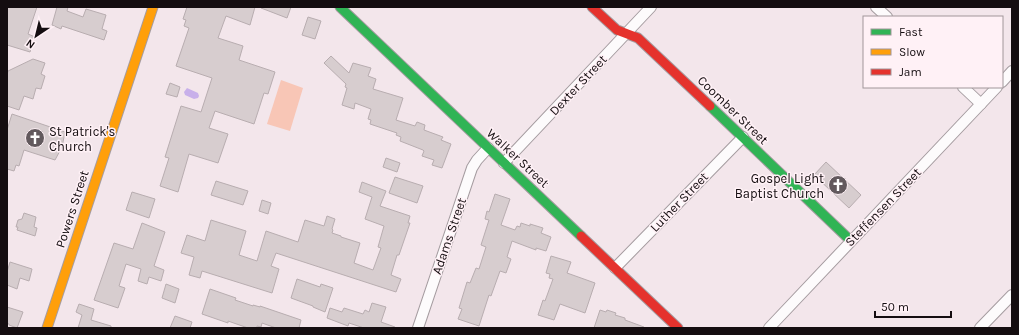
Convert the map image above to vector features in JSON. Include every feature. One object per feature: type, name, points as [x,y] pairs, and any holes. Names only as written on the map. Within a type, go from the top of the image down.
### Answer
[{"type":"street","name":"Powers Street","points":[[47,328],[153,7]]},
{"type":"street","name":"Walker Street","points":[[340,7],[678,328]]},
{"type":"street","name":"Coomber Street","points":[[592,7],[617,30],[638,38],[851,241]]},
{"type":"street","name":"Dexter Street","points":[[504,163],[651,7]]},
{"type":"street","points":[[876,7],[886,16]]},
{"type":"street","points":[[1003,81],[1012,71]]},
{"type":"street","points":[[964,88],[981,104]]},
{"type":"street","name":"Steffensen Street","points":[[769,328],[996,88]]},
{"type":"street","name":"Luther Street","points":[[615,268],[743,137]]},
{"type":"street","name":"Adams Street","points":[[418,328],[472,168],[476,160],[488,148]]},
{"type":"street","points":[[980,328],[1012,295]]},
{"type":"shaded area","points":[[281,80],[303,88],[290,131],[267,124]]},
{"type":"shaded area","points":[[187,88],[198,93],[198,98],[194,99],[185,95],[184,92]]},
{"type":"building","points":[[7,7],[37,7],[28,34],[35,37],[30,52],[7,45]]},
{"type":"building","points":[[57,7],[68,7],[67,11],[83,17],[86,9],[106,15],[102,29],[107,31],[104,40],[62,26],[61,29],[52,25]]},
{"type":"building","points":[[187,7],[255,7],[250,25],[226,16],[218,38],[243,46],[239,60],[275,72],[268,94],[264,93],[254,124],[215,111],[209,128],[228,134],[218,163],[189,154],[178,192],[160,186],[169,158],[165,157],[181,106],[201,112],[212,78],[176,66],[189,28],[184,26],[186,20],[183,19]]},
{"type":"building","points":[[261,7],[291,7],[287,18]]},
{"type":"building","points":[[308,17],[321,21],[315,39],[302,35]]},
{"type":"building","points":[[331,56],[349,73],[353,63],[371,68],[368,76],[376,79],[373,89],[403,98],[396,120],[415,126],[417,122],[425,125],[424,130],[443,137],[441,140],[451,144],[442,168],[432,165],[434,160],[422,156],[423,150],[400,141],[401,137],[396,135],[397,133],[370,124],[371,120],[368,119],[371,109],[355,103],[354,109],[342,105],[347,88],[345,87],[346,84],[324,63]]},
{"type":"building","points":[[33,59],[45,63],[41,74],[45,76],[41,89],[36,88],[33,99],[24,96],[19,110],[7,106],[8,71]]},
{"type":"building","points":[[170,83],[180,87],[177,97],[166,94]]},
{"type":"building","name":"St Patrick's Church","points":[[12,114],[65,132],[62,147],[55,160],[24,150],[19,166],[16,165],[14,171],[7,169],[7,130]]},
{"type":"building","points":[[386,158],[400,163],[397,172],[383,167]]},
{"type":"building","name":"Gospel Light Baptist Church","points":[[826,162],[861,195],[849,208],[814,175]]},
{"type":"building","points":[[395,177],[423,186],[417,203],[389,193]]},
{"type":"building","points":[[216,181],[248,191],[243,205],[211,195]]},
{"type":"building","points":[[362,182],[386,191],[380,206],[410,216],[408,223],[410,223],[399,255],[397,255],[391,275],[401,279],[396,292],[276,253],[271,266],[279,269],[272,293],[202,271],[200,278],[189,275],[194,257],[181,253],[187,235],[205,241],[211,220],[246,231],[239,255],[257,261],[266,231],[298,242],[305,220],[324,226],[327,216],[335,219],[332,233],[360,243],[354,263],[373,270],[381,248],[378,247],[384,226],[365,219],[372,197],[359,192]]},
{"type":"building","points":[[132,192],[155,199],[149,218],[126,210]]},
{"type":"building","points":[[495,194],[510,199],[501,225],[515,230],[517,226],[520,227],[521,223],[530,226],[530,224],[543,228],[541,233],[551,237],[546,251],[536,248],[536,250],[512,241],[507,257],[511,259],[506,273],[500,271],[491,296],[489,295],[479,326],[458,319],[462,309],[459,308],[467,282],[470,283],[476,268],[479,269],[486,247],[481,245],[489,220],[485,219]]},
{"type":"building","points":[[262,200],[271,203],[268,214],[259,211]]},
{"type":"building","points":[[24,213],[36,217],[34,227],[37,228],[35,236],[17,230],[18,227],[16,227],[18,220],[22,219]]},
{"type":"building","points":[[142,223],[165,232],[154,266],[164,270],[161,281],[149,277],[147,284],[138,281],[141,269],[126,264],[119,286],[125,288],[118,308],[94,300],[114,243],[133,249]]},
{"type":"building","points":[[551,256],[571,262],[567,273],[595,283],[585,313],[560,304],[554,320],[538,315],[553,279],[549,278],[550,274],[546,273]]},
{"type":"building","points":[[10,262],[32,269],[29,281],[20,278],[17,289],[7,285],[7,272]]},
{"type":"building","points":[[297,279],[320,287],[321,284],[333,288],[325,312],[291,298]]},
{"type":"building","points":[[166,284],[179,289],[175,303],[162,298]]},
{"type":"building","points":[[210,289],[236,298],[235,300],[253,306],[260,306],[301,320],[299,328],[276,328],[262,323],[261,327],[257,326],[257,328],[248,328],[202,314]]},
{"type":"building","points":[[372,303],[386,307],[381,322],[395,328],[364,328],[349,323],[348,326],[327,318],[330,308],[342,312],[344,308],[363,314],[365,310],[369,312]]},
{"type":"building","points":[[79,304],[94,309],[91,320],[111,326],[111,328],[78,328],[82,315],[76,312]]},
{"type":"building","points":[[7,307],[23,312],[17,328],[7,323]]},
{"type":"building","points":[[600,310],[606,312],[607,310],[616,313],[615,315],[625,318],[625,320],[644,328],[594,328]]},
{"type":"building","points":[[175,316],[192,322],[190,328],[170,328]]},
{"type":"traffic: fast","points":[[340,7],[581,236]]},
{"type":"traffic: fast","points":[[710,106],[851,241]]},
{"type":"traffic: slow","points":[[47,328],[153,7]]},
{"type":"traffic: jam","points":[[592,7],[617,30],[638,38],[710,106]]},
{"type":"traffic: jam","points":[[581,236],[678,328]]},
{"type":"place","name":"St Patrick's Church","points":[[35,138]]},
{"type":"place","name":"Gospel Light Baptist Church","points":[[838,185]]}]
